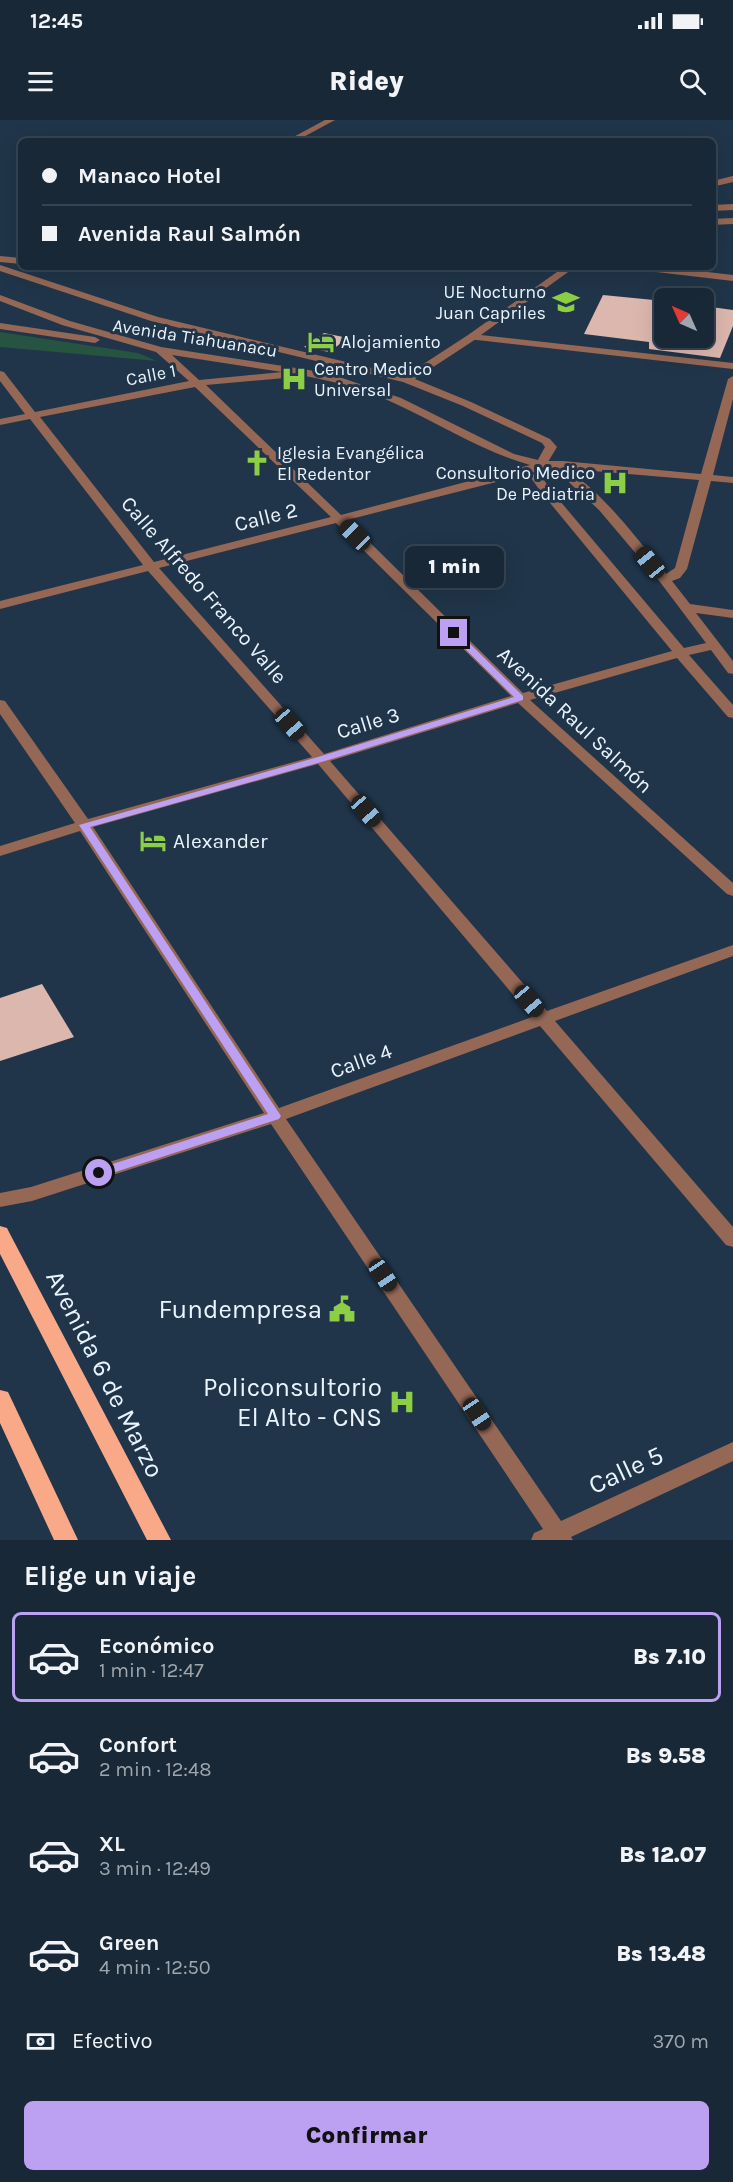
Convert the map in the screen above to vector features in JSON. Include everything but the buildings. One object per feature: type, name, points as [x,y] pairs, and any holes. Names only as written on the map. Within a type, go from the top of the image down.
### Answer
[{"type":"highway","name":"Avenida 6 de Marzo","points":[[0,1234],[159,1540]]},
{"type":"highway","points":[[0,1399],[66,1540]]},
{"type":"street","points":[[296,138],[331,120]]},
{"type":"street","points":[[716,183],[733,179]]},
{"type":"street","points":[[716,208],[733,207]]},
{"type":"street","points":[[716,222],[733,221]]},
{"type":"street","points":[[0,250],[18,251]]},
{"type":"street","points":[[0,259],[18,261]]},
{"type":"street","points":[[0,268],[155,320],[407,380],[478,408],[546,441],[551,451],[537,478],[607,560],[679,653],[733,714]]},
{"type":"street","points":[[407,380],[566,270]]},
{"type":"street","points":[[665,270],[733,278]]},
{"type":"street","points":[[0,298],[66,323],[160,350]]},
{"type":"street","name":"Avenida Tiahuanacu","points":[[0,326],[309,373],[397,400],[510,456],[564,472],[580,484],[610,514],[664,579],[733,670]]},
{"type":"street","points":[[472,337],[733,366]]},
{"type":"street","name":"Avenida Raul Salmón","points":[[160,350],[339,519],[520,698],[733,891]]},
{"type":"street","name":"Calle 1","points":[[0,422],[197,383],[309,373]]},
{"type":"street","name":"Calle Alfredo Franco Valle","points":[[0,374],[151,567],[321,759],[733,1240]]},
{"type":"street","points":[[664,579],[676,575],[681,569],[733,379]]},
{"type":"street","points":[[543,467],[585,465],[733,480]]},
{"type":"street","name":"Calle 2","points":[[0,605],[543,467]]},
{"type":"street","points":[[683,607],[733,614]]},
{"type":"street","name":"Calle 3","points":[[0,851],[84,825],[321,759],[520,698],[679,653],[713,646]]},
{"type":"street","points":[[0,704],[84,825],[554,1538]]},
{"type":"street","name":"Calle 4","points":[[0,1200],[33,1194],[275,1116],[733,950]]},
{"type":"street","name":"Calle 5","points":[[554,1538],[733,1451]]},
{"type":"green space","points":[[0,332],[138,353],[157,361],[0,347]]},
{"type":"place","name":"UE Nocturno Juan Capriles","points":[[566,302]]},
{"type":"place","name":"Alojamiento","points":[[321,342]]},
{"type":"place","name":"Centro Medico Universal","points":[[294,379]]},
{"type":"place","name":"Iglesia Evangélica El Redentor","points":[[257,463]]},
{"type":"place","name":"Consultorio Medico De Pediatria","points":[[615,483]]},
{"type":"place","name":"Alexander","points":[[153,841]]},
{"type":"place","name":"Fundempresa","points":[[342,1309]]},
{"type":"place","name":"Policonsultorio El Alto - CNS","points":[[402,1402]]},
{"type":"route","points":[[99,1173],[275,1116],[84,825],[321,759],[520,698],[454,633]]}]
